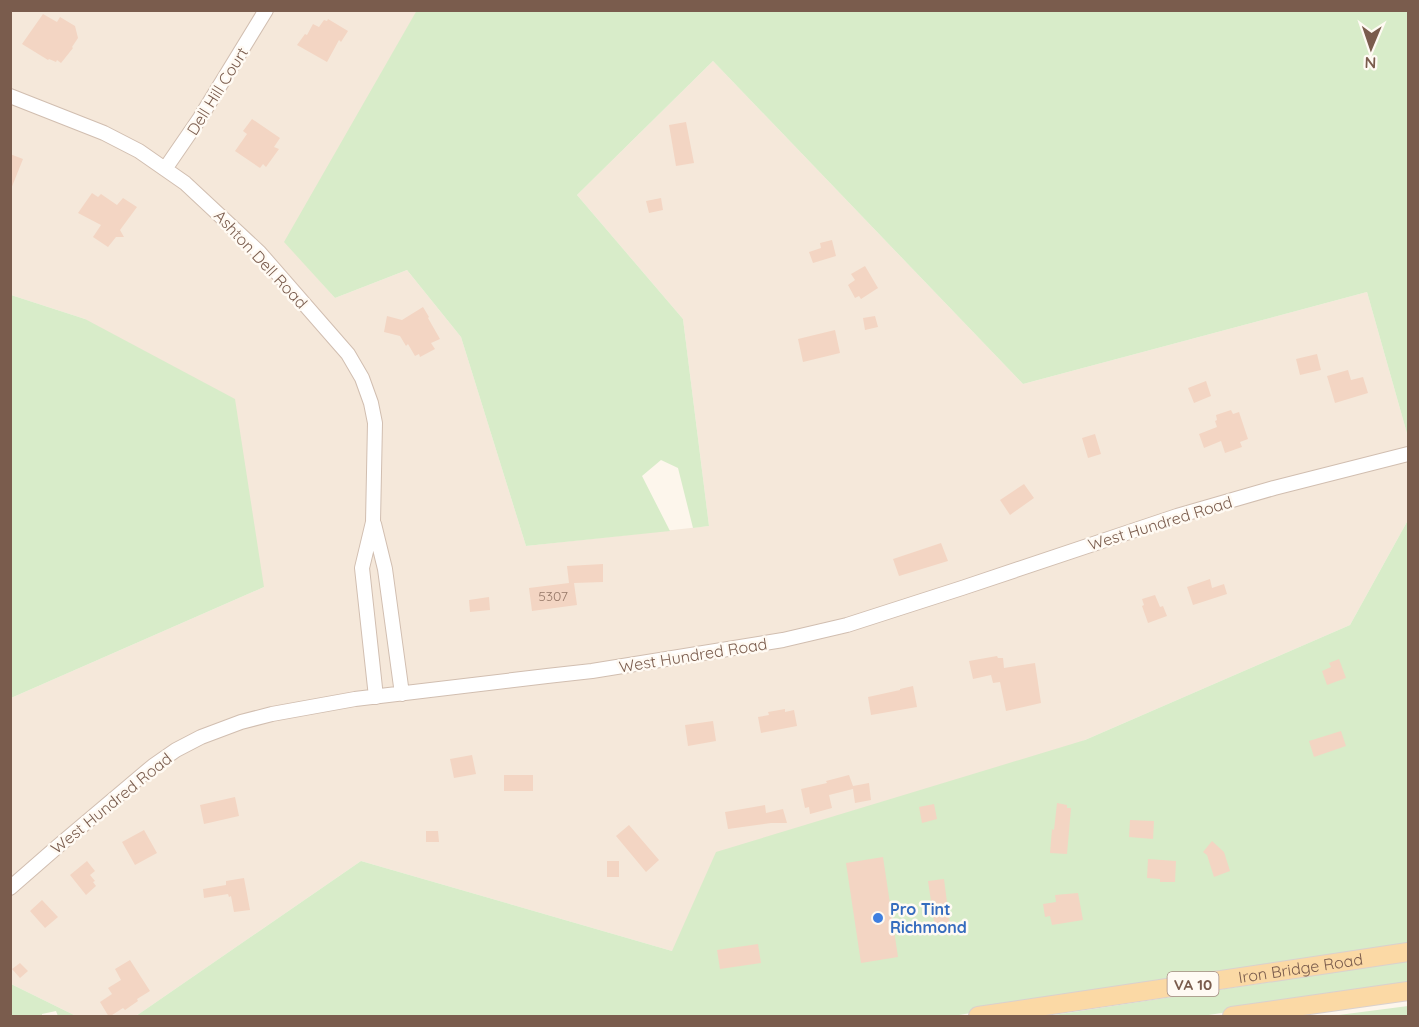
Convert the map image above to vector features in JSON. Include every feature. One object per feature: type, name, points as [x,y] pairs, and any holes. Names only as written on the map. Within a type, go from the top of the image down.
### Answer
[{"type":"main road","name":"Iron Bridge Road","points":[[978,1017],[1408,952]]},
{"type":"main road","name":"VA 10","points":[[1232,1017],[1408,991]]},
{"type":"street","name":"Dell Hill Court","points":[[165,169],[200,118],[266,10]]},
{"type":"street","name":"Ashton Dell Road","points":[[10,96],[104,133],[139,151],[185,183],[259,252],[348,354],[362,378],[372,403],[375,423],[373,522],[362,568],[376,697]]},
{"type":"street","name":"West Hundred Road","points":[[10,888],[153,766],[176,750],[201,737],[241,722],[272,714],[376,697],[593,671],[783,640],[858,621],[1177,516],[1274,488],[1408,454]]},
{"type":"street","name":"Ashton Dell Road","points":[[373,522],[385,568],[402,694]]},
{"type":"shaded area","points":[[11,11],[417,11],[285,242],[335,298],[407,270],[461,337],[526,546],[709,526],[683,319],[577,195],[713,61],[1023,384],[1367,292],[1408,437],[1408,520],[1350,625],[1085,740],[672,951],[361,861],[136,1016],[76,1016],[11,984],[11,698],[264,587],[85,319],[11,295]]},
{"type":"green space","points":[[417,10],[1408,11],[1408,437],[1367,292],[1023,384],[713,61],[577,195],[683,319],[709,526],[693,528],[678,468],[661,460],[642,476],[670,531],[526,546],[461,337],[407,270],[335,298],[284,242]]},
{"type":"green space","points":[[11,295],[85,319],[235,399],[264,587],[11,698]]},
{"type":"green space","points":[[1408,520],[1408,950],[953,1016],[136,1016],[361,861],[672,951],[716,852],[1085,740],[1350,625]]},
{"type":"green space","points":[[1408,961],[1408,987],[1358,992],[1202,1016],[1047,1016]]},
{"type":"green space","points":[[11,984],[76,1016],[58,1016],[56,1011],[42,1014],[42,1016],[11,1016]]},
{"type":"green space","points":[[1408,1006],[1408,1016],[1331,1016]]},
{"type":"building","points":[[43,14],[57,22],[60,17],[75,26],[78,38],[61,63],[57,60],[56,62],[48,60],[22,44]]},
{"type":"building","points":[[328,19],[348,31],[341,42],[339,40],[327,62],[297,45],[305,34],[307,35],[313,24],[319,27],[324,20]]},
{"type":"building","points":[[252,119],[280,138],[274,147],[279,149],[266,167],[263,164],[260,168],[235,151],[247,134],[243,131]]},
{"type":"building","points":[[686,122],[694,163],[676,166],[669,125]]},
{"type":"building","points":[[10,154],[23,159],[11,189],[10,189]]},
{"type":"building","points":[[92,193],[98,197],[101,194],[117,205],[123,198],[137,207],[120,230],[124,237],[116,237],[108,247],[93,237],[101,225],[78,213]]},
{"type":"building","points":[[661,198],[663,210],[649,213],[646,201]]},
{"type":"building","points":[[832,240],[836,256],[813,263],[809,252],[821,248],[820,243]]},
{"type":"building","points":[[865,266],[878,288],[861,299],[859,296],[855,298],[848,285],[855,280],[851,274]]},
{"type":"building","points":[[423,307],[440,339],[431,343],[435,349],[420,357],[419,354],[415,356],[400,336],[384,332],[387,316],[402,320]]},
{"type":"building","points":[[875,316],[878,327],[865,330],[863,318]]},
{"type":"building","points":[[835,330],[840,353],[803,362],[798,339]]},
{"type":"building","points":[[1317,354],[1321,370],[1300,375],[1296,359]]},
{"type":"building","points":[[1348,370],[1351,380],[1363,377],[1368,393],[1335,403],[1327,376]]},
{"type":"building","points":[[1206,381],[1211,396],[1194,403],[1188,388]]},
{"type":"building","points":[[1231,410],[1233,414],[1239,412],[1248,439],[1240,442],[1242,447],[1225,453],[1221,441],[1204,448],[1199,434],[1217,427],[1216,415]]},
{"type":"building","points":[[1095,434],[1101,454],[1088,458],[1082,438]]},
{"type":"building","points":[[1024,484],[1034,498],[1010,515],[1000,500]]},
{"type":"building","points":[[941,543],[948,561],[899,576],[893,559]]},
{"type":"building","points":[[603,564],[603,582],[574,583],[577,605],[532,611],[529,588],[569,583],[567,566]]},
{"type":"building","points":[[1210,579],[1212,588],[1224,584],[1227,594],[1193,605],[1187,587]]},
{"type":"building","points":[[1155,595],[1167,616],[1148,623],[1142,599]]},
{"type":"building","points":[[489,597],[490,610],[470,612],[469,600]]},
{"type":"building","points":[[997,656],[1003,658],[1004,668],[1035,663],[1041,703],[1006,711],[1000,682],[993,683],[991,675],[973,679],[969,661]]},
{"type":"building","points":[[1339,659],[1346,678],[1327,685],[1322,671],[1331,667],[1329,663]]},
{"type":"building","points":[[913,686],[917,707],[871,715],[868,697]]},
{"type":"building","points":[[785,709],[785,712],[794,710],[797,726],[761,733],[758,717],[769,715],[768,712]]},
{"type":"building","points":[[713,721],[716,741],[688,746],[685,725]]},
{"type":"building","points":[[1341,731],[1346,746],[1314,757],[1309,741]]},
{"type":"building","points":[[472,755],[476,774],[454,778],[450,759]]},
{"type":"building","points":[[504,775],[533,775],[533,791],[504,791]]},
{"type":"building","points":[[849,775],[853,786],[869,783],[871,800],[855,803],[853,789],[829,795],[832,808],[810,814],[809,807],[805,808],[801,789]]},
{"type":"building","points":[[235,797],[239,816],[204,824],[200,805]]},
{"type":"building","points":[[1057,803],[1071,808],[1067,854],[1050,853]]},
{"type":"building","points":[[934,804],[937,819],[922,823],[919,807]]},
{"type":"building","points":[[765,805],[766,813],[783,809],[787,823],[728,829],[725,812]]},
{"type":"building","points":[[1130,820],[1154,821],[1153,839],[1129,837]]},
{"type":"building","points":[[629,825],[659,860],[646,872],[616,836]]},
{"type":"building","points":[[144,830],[157,853],[135,865],[122,842]]},
{"type":"building","points":[[426,831],[438,831],[439,842],[426,842]]},
{"type":"building","points":[[1212,841],[1224,852],[1230,871],[1214,877],[1207,855],[1203,852]]},
{"type":"building","points":[[883,857],[898,957],[861,963],[846,863]]},
{"type":"building","points":[[1148,859],[1176,861],[1175,882],[1160,882],[1160,879],[1147,878]]},
{"type":"building","points":[[87,861],[95,871],[90,875],[96,886],[86,895],[70,875]]},
{"type":"building","points":[[607,861],[619,861],[619,877],[607,877]]},
{"type":"building","points":[[244,878],[250,910],[234,912],[231,896],[229,897],[228,894],[204,898],[203,889],[226,885],[226,881]]},
{"type":"building","points":[[944,879],[950,926],[935,928],[928,881]]},
{"type":"building","points":[[1078,893],[1083,920],[1052,925],[1050,916],[1045,917],[1043,904],[1056,902],[1055,895]]},
{"type":"building","points":[[42,900],[58,917],[45,928],[30,911]]},
{"type":"building","points":[[758,944],[761,963],[720,969],[717,950]]},
{"type":"building","points":[[130,960],[150,991],[125,1010],[123,1008],[109,1017],[100,1002],[112,994],[108,988],[121,980],[115,969]]},
{"type":"building","points":[[20,963],[28,971],[20,978],[12,969]]},
{"type":"place","name":"Pro Tint Richmond","points":[[878,918]]}]
